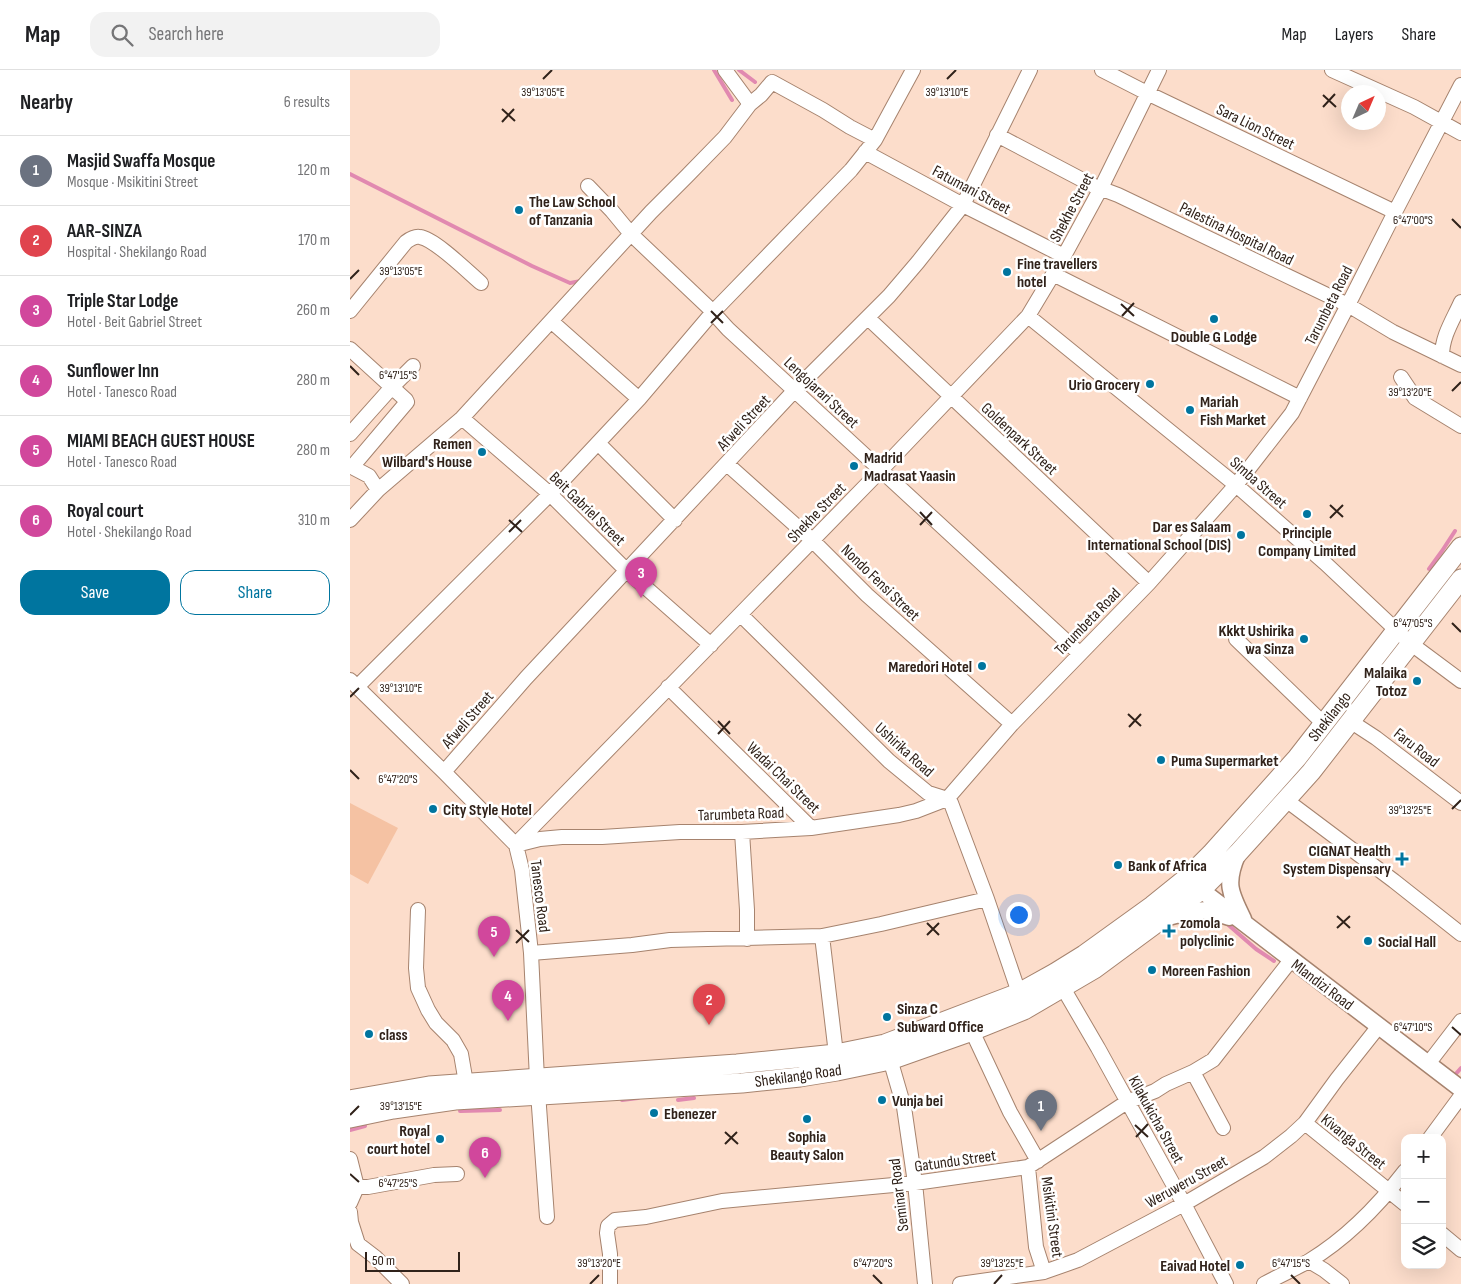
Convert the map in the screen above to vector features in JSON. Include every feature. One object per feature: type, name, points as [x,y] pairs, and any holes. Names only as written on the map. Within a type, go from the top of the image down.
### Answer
[{"type":"main road","name":"Shekilango","points":[[1188,876],[1211,854],[1297,758],[1461,547]]},
{"type":"main road","name":"Shekilango","points":[[1201,890],[1238,853],[1311,772],[1461,579]]},
{"type":"main road","name":"Shekilango Road","points":[[350,1118],[393,1109],[538,1087],[836,1054],[888,1052],[972,1030],[1024,1010],[1059,981],[1084,955],[1152,906],[1188,876]]},
{"type":"main road","name":"Shekilango Road","points":[[350,1100],[429,1086],[466,1083],[538,1087],[771,1080],[837,1071],[888,1052],[1019,993],[1094,969],[1201,890]]},
{"type":"street","points":[[725,70],[750,104]]},
{"type":"street","points":[[354,684],[550,494],[639,399],[713,312],[851,170],[875,140],[913,70]]},
{"type":"street","name":"Afweli Street","points":[[444,772],[526,678],[794,391],[868,318],[918,262],[963,205],[1030,70]]},
{"type":"street","name":"Sara Lion Street","points":[[1102,70],[1394,212]]},
{"type":"street","name":"Shekhe Street","points":[[516,845],[741,615],[1028,316],[1064,256],[1101,188],[1159,70]]},
{"type":"street","points":[[1332,70],[1414,108],[1461,133]]},
{"type":"street","points":[[350,520],[378,490],[462,418],[651,212],[725,137],[750,104],[761,96],[775,76],[823,110],[875,140]]},
{"type":"street","name":"Tarumbeta Road","points":[[516,845],[540,839],[562,837],[812,828],[899,815],[916,811],[947,799],[1012,724],[1149,583],[1236,485],[1292,413],[1394,212],[1461,86]]},
{"type":"street","name":"Palestina Hospital Road","points":[[997,135],[1101,188],[1348,305],[1393,332],[1461,364]]},
{"type":"street","name":"Fatumani Street","points":[[865,152],[963,205],[1064,256]]},
{"type":"street","name":"Lengojarari Street","points":[[588,186],[631,234],[713,312],[728,329],[1079,653]]},
{"type":"street","points":[[350,311],[406,242],[419,236],[431,241],[481,283]]},
{"type":"street","points":[[1053,274],[1300,398]]},
{"type":"street","points":[[1442,356],[1444,338],[1461,302]]},
{"type":"street","name":"Simba Street","points":[[1028,316],[1236,485],[1325,563],[1410,643],[1461,681]]},
{"type":"street","name":"Goldenpark Street","points":[[868,318],[1149,583]]},
{"type":"street","points":[[551,321],[639,399]]},
{"type":"street","points":[[350,349],[407,402],[351,467],[369,476],[378,490]]},
{"type":"street","points":[[350,434],[413,366]]},
{"type":"street","points":[[1401,377],[1416,398],[1461,426]]},
{"type":"street","name":"Beit Gabriel Street","points":[[462,418],[550,494],[627,571],[711,645]]},
{"type":"street","points":[[598,443],[675,520]]},
{"type":"street","name":"Nondo Fensi Street","points":[[727,464],[812,540],[867,595],[1012,724]]},
{"type":"street","name":"Ushirika Road","points":[[741,615],[889,761],[928,793],[947,799]]},
{"type":"street","points":[[1236,638],[1324,724]]},
{"type":"street","name":"Tanesco Road","points":[[354,684],[516,845],[522,870],[531,953],[547,1217]]},
{"type":"street","name":"Wadai Chai Street","points":[[668,688],[812,828]]},
{"type":"street","name":"Faru Road","points":[[1350,721],[1376,738],[1461,803]]},
{"type":"street","points":[[947,799],[954,810],[1019,993]]},
{"type":"street","points":[[1286,800],[1461,934]]},
{"type":"street","points":[[742,832],[747,939]]},
{"type":"street","points":[[1238,853],[1230,878],[1231,895],[1245,923]]},
{"type":"street","name":"Mlandizi Road","points":[[1188,876],[1201,890],[1461,1089]]},
{"type":"street","points":[[531,953],[632,946],[670,940],[822,936],[987,899]]},
{"type":"street","points":[[418,910],[416,968],[418,988],[436,1024],[453,1040],[461,1054],[466,1083]]},
{"type":"street","points":[[1163,919],[1187,912],[1207,910],[1245,923]]},
{"type":"street","points":[[822,936],[836,1054]]},
{"type":"street","name":"Gatundu Street","points":[[610,1284],[610,1254],[607,1233],[608,1226],[615,1220],[646,1217],[722,1201],[915,1183],[1033,1164],[1127,1102],[1155,1092],[1166,1084],[1212,1060],[1291,960]]},
{"type":"street","name":"Kilakukicha Street","points":[[1059,981],[1184,1204],[1226,1284]]},
{"type":"street","points":[[1428,1064],[1461,1022]]},
{"type":"street","name":"Weruweru Street","points":[[960,1284],[1044,1272],[1078,1260],[1184,1204],[1264,1157],[1304,1123],[1379,1026]]},
{"type":"street","name":"Msikitini Street","points":[[972,1030],[1033,1164],[1036,1247],[1044,1272]]},
{"type":"street","name":"Seminar Road","points":[[888,1052],[904,1107],[915,1183],[925,1284]]},
{"type":"street","points":[[1192,1072],[1223,1128]]},
{"type":"street","points":[[1433,1134],[1461,1096]]},
{"type":"street","name":"Kivanga Street","points":[[1304,1123],[1401,1201]]},
{"type":"street","points":[[350,1159],[357,1187],[350,1203]]},
{"type":"street","points":[[357,1187],[368,1187],[434,1175],[457,1174]]},
{"type":"street","points":[[1264,1284],[1309,1261],[1344,1236],[1363,1220],[1401,1176]]},
{"type":"street","points":[[350,1212],[358,1244],[375,1257],[402,1284]]},
{"type":"street","points":[[1446,1237],[1461,1250]]},
{"type":"street","points":[[1309,1261],[1342,1284]]},
{"type":"shaded area","points":[[350,803],[398,828],[368,884],[350,874]]},
{"type":"waterway","points":[[714,70],[732,100]]},
{"type":"waterway","points":[[739,70],[755,82]]},
{"type":"waterway","points":[[350,174],[532,266],[570,283],[581,281]]},
{"type":"waterway","points":[[1429,569],[1455,531]]},
{"type":"waterway","points":[[1225,922],[1256,949],[1274,961]]},
{"type":"waterway","points":[[1453,1077],[1461,1068]]},
{"type":"waterway","points":[[622,1100],[638,1098]]},
{"type":"waterway","points":[[678,1100],[694,1098]]},
{"type":"waterway","points":[[460,1111],[500,1110]]},
{"type":"waterway","points":[[350,1130],[365,1126]]},
{"type":"place","name":"The Law School of Tanzania","points":[[519,210]]},
{"type":"place","name":"Fine travellers hotel","points":[[1007,272]]},
{"type":"place","name":"Double G Lodge","points":[[1214,319]]},
{"type":"place","name":"Urio Grocery","points":[[1150,384]]},
{"type":"place","name":"Mariah Fish Market","points":[[1190,410]]},
{"type":"place","name":"Remen Wilbard's House","points":[[482,452]]},
{"type":"place","name":"Madrid Madrasat Yaasin","points":[[854,466]]},
{"type":"place","name":"Principle Company Limited","points":[[1307,514]]},
{"type":"place","name":"Dar es Salaam International School (DIS)","points":[[1241,535]]},
{"type":"place","name":"Triple Star Lodge","points":[[641,598]]},
{"type":"place","name":"Kkkt Ushirika wa Sinza","points":[[1304,639]]},
{"type":"place","name":"Maredori Hotel","points":[[982,666]]},
{"type":"place","name":"Malaika Totoz","points":[[1417,681]]},
{"type":"place","name":"Puma Supermarket","points":[[1161,760]]},
{"type":"place","name":"City Style Hotel","points":[[433,809]]},
{"type":"place","name":"CIGNAT Health System Dispensary","points":[[1402,859]]},
{"type":"place","name":"Bank of Africa","points":[[1118,865]]},
{"type":"place","name":"zomola polyclinic","points":[[1169,931]]},
{"type":"place","name":"Social Hall","points":[[1368,941]]},
{"type":"place","name":"MIAMI BEACH GUEST HOUSE","points":[[494,957]]},
{"type":"place","name":"Moreen Fashion","points":[[1152,970]]},
{"type":"place","name":"Sinza C Subward Office","points":[[887,1017]]},
{"type":"place","name":"Sunflower Inn","points":[[508,1021]]},
{"type":"place","name":"AAR-SINZA","points":[[709,1025]]},
{"type":"place","name":"class","points":[[369,1034]]},
{"type":"place","name":"Vunja bei","points":[[882,1100]]},
{"type":"place","name":"Ebenezer","points":[[654,1113]]},
{"type":"place","name":"Sophia Beauty Salon","points":[[807,1119]]},
{"type":"place","name":"Masjid Swaffa Mosque","points":[[1041,1131]]},
{"type":"place","name":"Royal court hotel","points":[[440,1139]]},
{"type":"place","name":"Royal court","points":[[485,1178]]},
{"type":"place","name":"Eaivad Hotel","points":[[1240,1265]]}]
